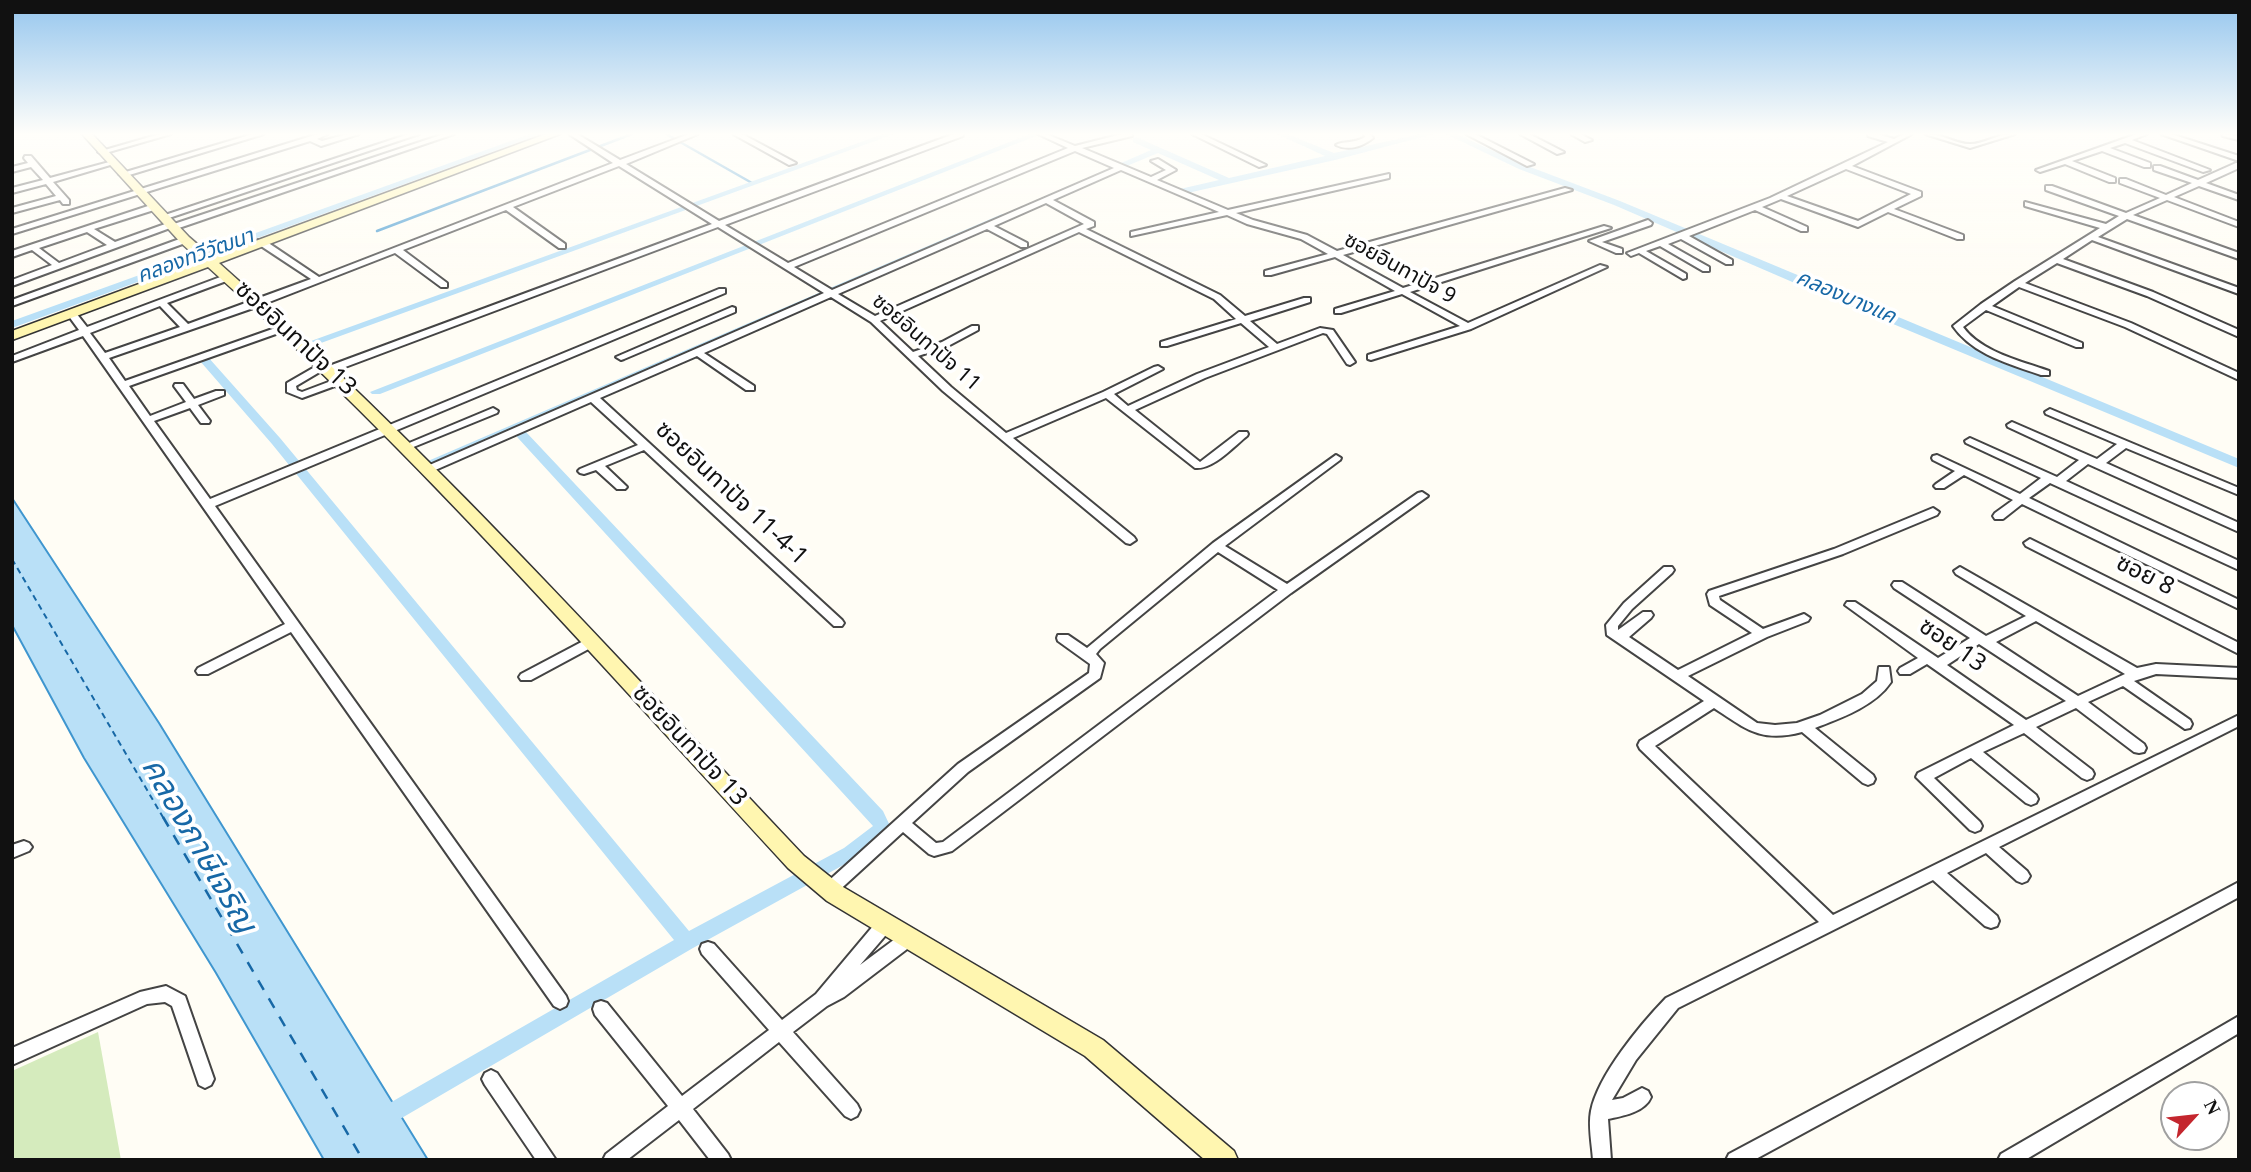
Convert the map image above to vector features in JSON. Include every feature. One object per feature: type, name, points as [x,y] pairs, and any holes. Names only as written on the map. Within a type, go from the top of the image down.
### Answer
[{"type":"street","points":[[12,211],[63,200],[54,189]]},
{"type":"street","name":"ซอยอินทาปัจ 13","points":[[137,189],[185,240],[284,328],[407,446],[819,881],[885,924],[1094,1048],[1225,1160]]},
{"type":"street","points":[[12,232],[146,189]]},
{"type":"street","points":[[12,283],[264,189]]},
{"type":"street","points":[[169,223],[277,189]]},
{"type":"street","points":[[12,336],[73,314],[204,257],[261,242],[406,189]]},
{"type":"street","points":[[103,357],[256,304],[554,189]]},
{"type":"street","name":"ซอยอินทาปัจ 11","points":[[663,189],[874,320],[910,355],[1005,437],[1130,540]]},
{"type":"street","points":[[330,373],[813,189]]},
{"type":"street","points":[[786,267],[976,189]]},
{"type":"street","points":[[429,469],[698,352],[825,291],[1072,189]]},
{"type":"street","name":"ซอยอินทาปัจ 9","points":[[1168,189],[1255,224],[1296,234],[1468,327]]},
{"type":"street","points":[[1133,234],[1330,189]]},
{"type":"street","points":[[1683,275],[1635,252],[1682,236],[1796,189]]},
{"type":"street","points":[[1780,196],[1855,224],[1917,193],[1906,189]]},
{"type":"street","points":[[2051,189],[2239,256]]},
{"type":"street","points":[[2143,189],[2239,225]]},
{"type":"street","points":[[2045,373],[1984,348],[1961,333],[1958,326],[2018,283],[2125,216],[2188,189]]},
{"type":"street","points":[[2212,189],[2239,198]]},
{"type":"street","points":[[1268,274],[1568,190]]},
{"type":"street","points":[[874,320],[1091,224],[1046,200]]},
{"type":"street","points":[[2028,204],[2058,215],[2072,215],[2107,227]]},
{"type":"street","points":[[1752,206],[1804,229]]},
{"type":"street","points":[[12,254],[154,207]]},
{"type":"street","points":[[506,207],[562,246]]},
{"type":"street","points":[[1887,209],[1960,237]]},
{"type":"street","points":[[1596,241],[1648,223]]},
{"type":"street","points":[[987,226],[1024,245]]},
{"type":"street","points":[[1338,311],[1607,228]]},
{"type":"street","points":[[1081,230],[1217,297],[1273,346]]},
{"type":"street","points":[[91,231],[113,245]]},
{"type":"street","points":[[1682,236],[1729,262]]},
{"type":"street","points":[[1577,237],[1596,241],[1619,251]]},
{"type":"street","points":[[2091,237],[2239,291]]},
{"type":"street","points":[[12,303],[185,240]]},
{"type":"street","points":[[261,242],[318,280]]},
{"type":"street","points":[[1661,243],[1706,269]]},
{"type":"street","points":[[33,247],[58,266]]},
{"type":"street","points":[[397,250],[444,285]]},
{"type":"street","points":[[2055,259],[2150,294],[2239,334]]},
{"type":"street","points":[[1371,357],[1468,327],[1603,267]]},
{"type":"street","points":[[12,359],[226,278]]},
{"type":"street","points":[[2018,283],[2128,325],[2239,377]]},
{"type":"street","points":[[206,505],[722,291]]},
{"type":"street","points":[[1164,344],[1307,300]]},
{"type":"street","points":[[162,302],[187,328]]},
{"type":"street","points":[[1984,306],[2079,345]]},
{"type":"street","points":[[621,357],[732,310]]},
{"type":"street","points":[[73,314],[206,505],[560,1000]]},
{"type":"street","points":[[660,317],[680,332]]},
{"type":"street","points":[[122,384],[284,328]]},
{"type":"street","points":[[910,355],[945,344],[975,328]]},
{"type":"street","points":[[1127,410],[1273,346],[1328,329],[1350,362]]},
{"type":"street","points":[[698,352],[750,388]]},
{"type":"street","points":[[1005,437],[1107,394],[1158,369]]},
{"type":"street","points":[[179,386],[205,421]]},
{"type":"street","points":[[148,420],[220,393]]},
{"type":"street","points":[[1107,394],[1199,466],[1244,434]]},
{"type":"street","name":"ซอยอินทาปัจ 11-4-1","points":[[593,398],[838,623]]},
{"type":"street","points":[[407,446],[493,411]]},
{"type":"street","points":[[2050,412],[2239,492]]},
{"type":"street","points":[[2012,425],[2239,528]]},
{"type":"street","points":[[1970,442],[2239,566]]},
{"type":"street","points":[[1999,516],[2053,480],[2124,444]]},
{"type":"street","points":[[584,471],[645,446]]},
{"type":"street","points":[[1088,655],[1095,646],[1217,546],[1336,458]]},
{"type":"street","points":[[1937,458],[2239,605]]},
{"type":"street","points":[[598,466],[621,487]]},
{"type":"street","points":[[1940,486],[1964,471]]},
{"type":"street","points":[[902,823],[934,850],[947,847],[1287,590],[1422,496]]},
{"type":"street","points":[[1762,634],[1714,602],[1711,597],[1713,594],[1740,582],[1759,579],[1855,546],[1933,512]]},
{"type":"street","name":"ซอย 8","points":[[2030,543],[2239,649]]},
{"type":"street","points":[[1217,546],[1287,590]]},
{"type":"street","points":[[1668,570],[1612,625],[1612,632],[1754,728],[1779,731],[1804,726],[1880,688],[1884,682],[1884,670]]},
{"type":"street","points":[[1960,571],[2130,677],[2185,724]]},
{"type":"street","points":[[1898,585],[2078,702],[2139,748]]},
{"type":"street","name":"ซอย 13","points":[[1851,605],[2025,726],[2087,774]]},
{"type":"street","points":[[1620,637],[1647,615]]},
{"type":"street","points":[[1906,671],[2034,617]]},
{"type":"street","points":[[1678,676],[1762,634],[1804,618]]},
{"type":"street","points":[[203,671],[292,626]]},
{"type":"street","points":[[819,881],[902,823],[963,768],[1095,675],[1097,663],[1063,638]]},
{"type":"street","points":[[526,677],[591,642]]},
{"type":"street","points":[[1975,826],[1924,780],[1924,776],[2130,677],[2156,669],[2239,673]]},
{"type":"street","points":[[1714,701],[1645,746],[1831,923]]},
{"type":"street","points":[[1602,1160],[1600,1112],[1606,1091],[1661,1014],[1672,1003],[2239,720]]},
{"type":"street","points":[[1804,726],[1868,779]]},
{"type":"street","points":[[1972,751],[2031,799]]},
{"type":"street","points":[[1987,845],[2022,876]]},
{"type":"street","points":[[1934,871],[1991,921]]},
{"type":"street","points":[[1735,1160],[2239,889]]},
{"type":"street","points":[[612,1160],[822,999],[885,924]]},
{"type":"street","points":[[822,999],[838,992],[909,938]]},
{"type":"street","points":[[708,949],[851,1110]]},
{"type":"street","points":[[12,1057],[146,996],[166,994],[179,1001],[205,1079]]},
{"type":"street","points":[[601,1009],[722,1160]]},
{"type":"street","points":[[2007,1160],[2239,1024]]},
{"type":"street","points":[[491,1079],[547,1160]]},
{"type":"street","points":[[1600,1112],[1626,1106],[1642,1097]]},
{"type":"green space","points":[[98,1032],[121,1160],[12,1160],[12,1071]]},
{"type":"water","name":"คลองภาษีเจริญ","points":[[12,498],[159,723],[428,1160],[324,1160],[216,973],[84,758],[12,625]]},
{"type":"waterway","name":"คลองทวีวัฒนา","points":[[12,325],[387,189]]},
{"type":"waterway","points":[[377,231],[488,189]]},
{"type":"waterway","points":[[317,341],[739,189]]},
{"type":"waterway","points":[[376,392],[897,189]]},
{"type":"waterway","points":[[1183,191],[1193,189]]},
{"type":"waterway","name":"คลองบางแค","points":[[1579,189],[2239,464]]},
{"type":"waterway","points":[[434,461],[1002,217]]},
{"type":"waterway","points":[[204,359],[276,441],[687,942]]},
{"type":"waterway","points":[[522,435],[877,816],[883,828],[850,853],[687,942]]},
{"type":"waterway","points":[[381,1119],[687,942]]},
{"type":"ferry route","points":[[12,559],[164,819]]},
{"type":"ferry route","points":[[163,817],[363,1160]]}]
